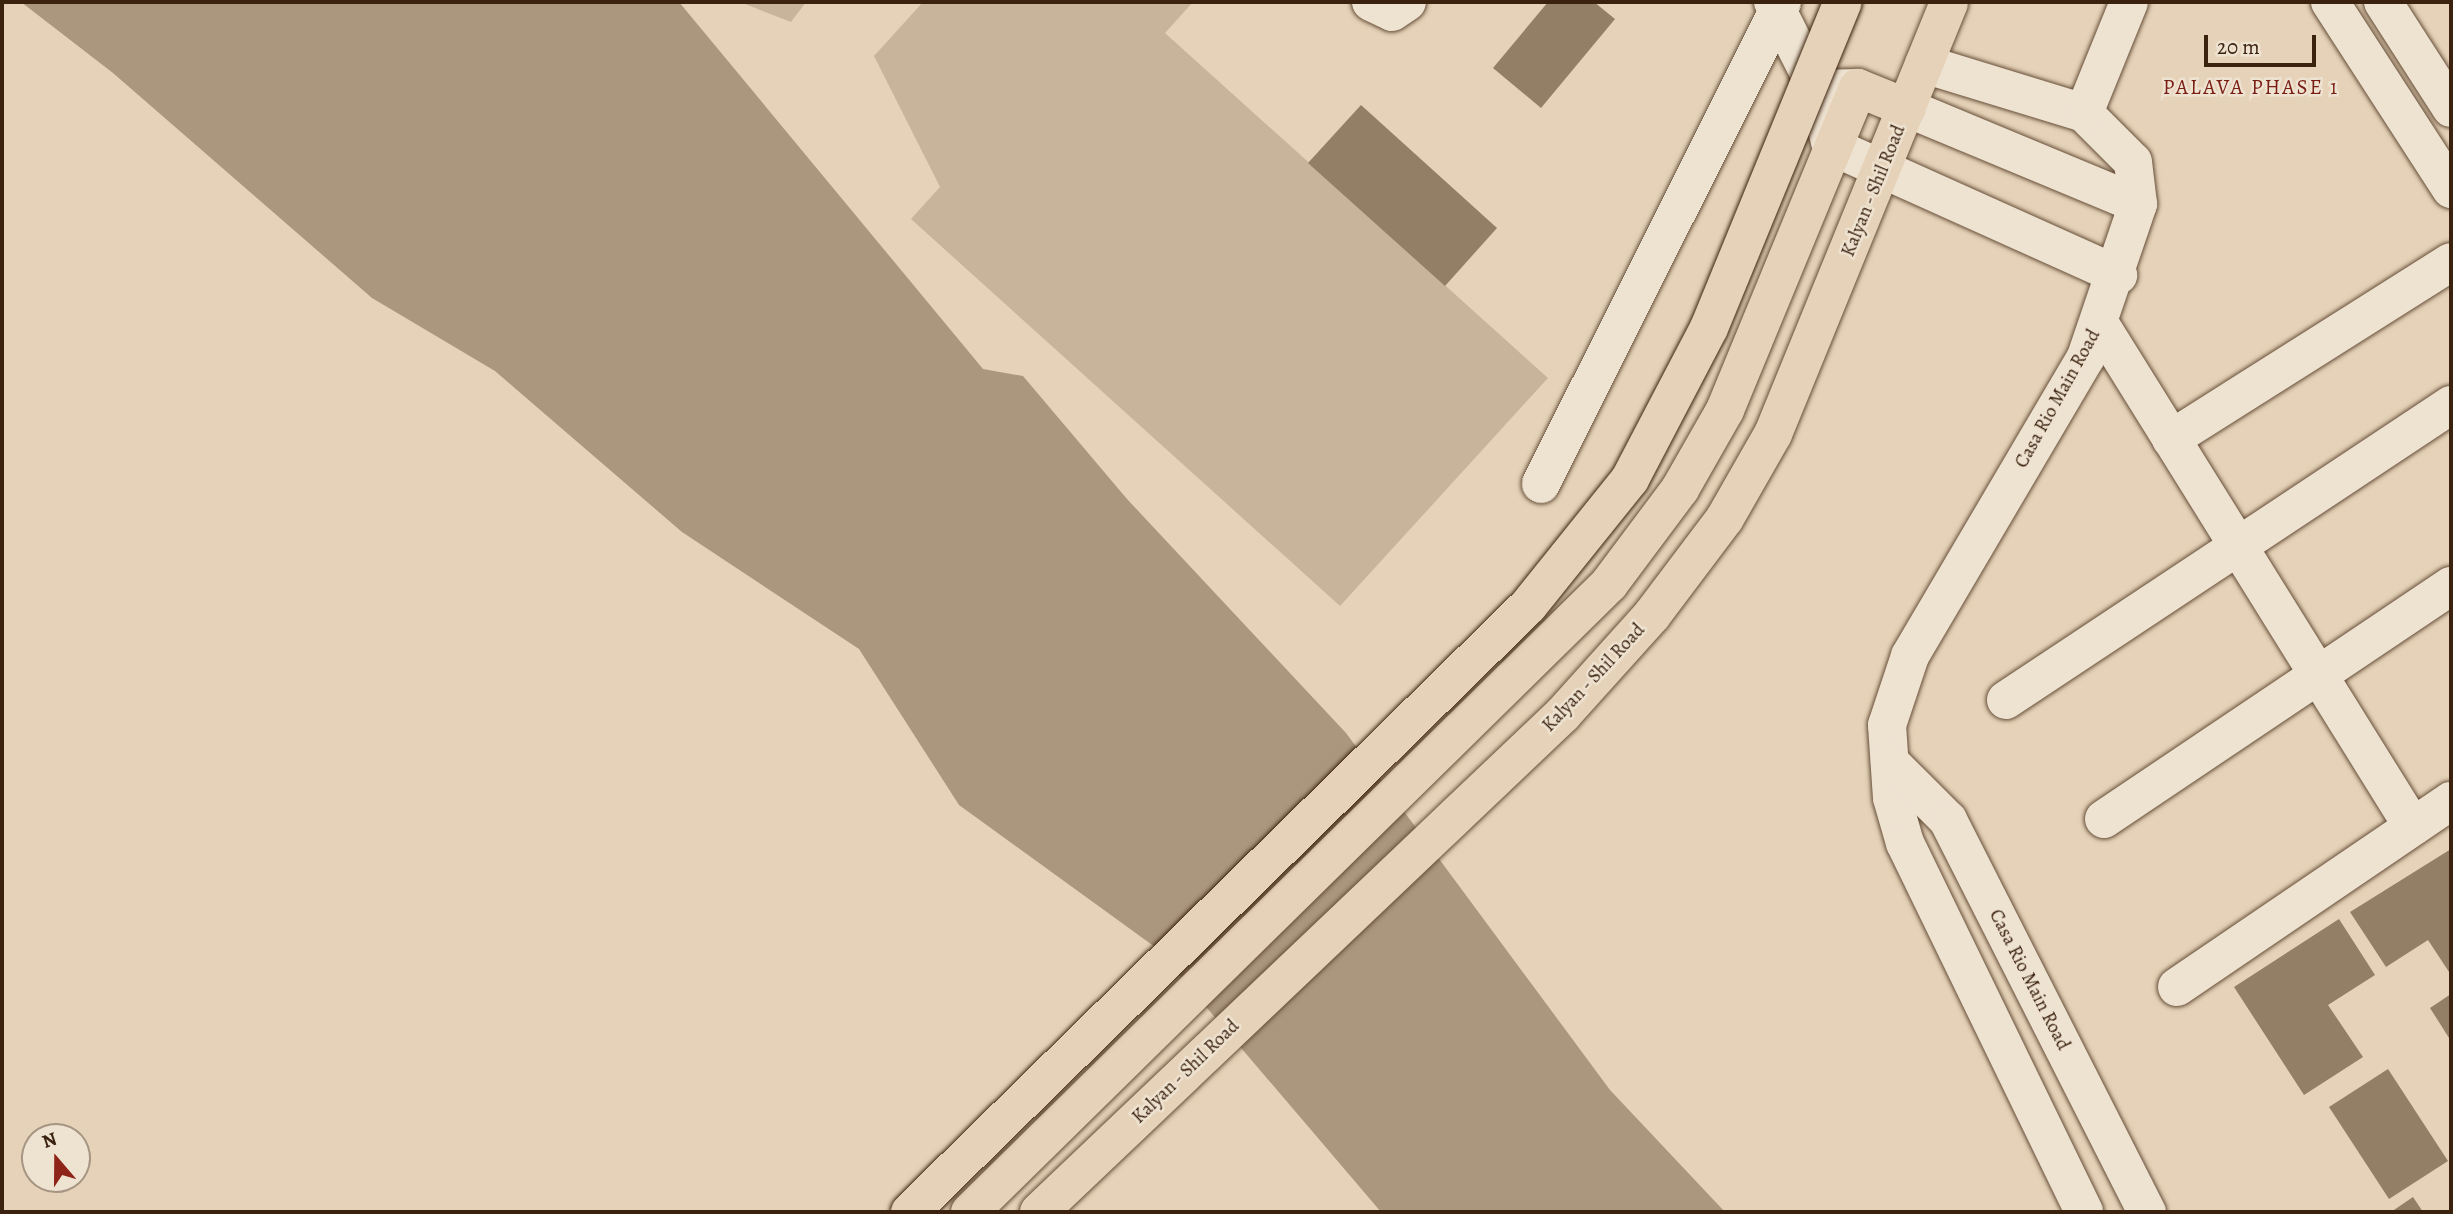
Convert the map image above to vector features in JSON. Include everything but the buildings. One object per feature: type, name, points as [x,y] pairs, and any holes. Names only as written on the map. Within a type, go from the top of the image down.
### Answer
[{"type":"main road","points":[[910,1212],[1528,606],[1630,479],[1709,328],[1843,2]]},
{"type":"main road","name":"Kalyan - Shil Road","points":[[1039,1212],[1563,714],[1644,625],[1725,518],[1773,434],[1883,173],[1949,2]]},
{"type":"main road","points":[[970,1212],[1518,677],[1609,584],[1680,489],[1758,337],[1831,146],[1858,88],[1907,108]]},
{"type":"street","points":[[1371,2],[1392,12],[1407,2]]},
{"type":"street","points":[[2084,113],[2129,2]]},
{"type":"street","points":[[2330,2],[2451,189]]},
{"type":"street","points":[[2382,2],[2451,108]]},
{"type":"street","points":[[1777,5],[1817,89],[1831,146],[1883,173],[2118,275]]},
{"type":"street","points":[[1541,484],[1777,5]]},
{"type":"street","name":"Casa Rio Main Road","points":[[1924,64],[2084,113],[2133,162],[2138,204],[2118,275],[2100,324],[1897,684],[1887,725],[1895,816],[1905,843],[2084,1212]]},
{"type":"street","points":[[1817,89],[1858,88]]},
{"type":"street","points":[[1907,108],[2138,204]]},
{"type":"street","points":[[2171,439],[2451,262]]},
{"type":"street","points":[[2100,324],[2413,827]]},
{"type":"street","points":[[2006,700],[2451,405]]},
{"type":"street","points":[[2104,819],[2451,586]]},
{"type":"street","name":"Casa Rio Main Road","points":[[1890,762],[1948,820],[2147,1212]]},
{"type":"street","points":[[2177,987],[2451,801]]},
{"type":"shaded area","points":[[21,2],[679,2],[983,369],[1023,376],[1127,499],[1346,733],[1610,1090],[1725,1212],[1381,1212],[1155,947],[959,805],[859,649],[682,532],[495,371],[372,298],[113,73]]},
{"type":"shaded area","points":[[740,2],[806,2],[791,22]]},
{"type":"shaded area","points":[[923,2],[1193,2],[1165,33],[1548,378],[1340,606],[911,219],[940,187],[874,56]]},
{"type":"district","name":"PALAVA PHASE 1","points":[[2251,87]]}]
